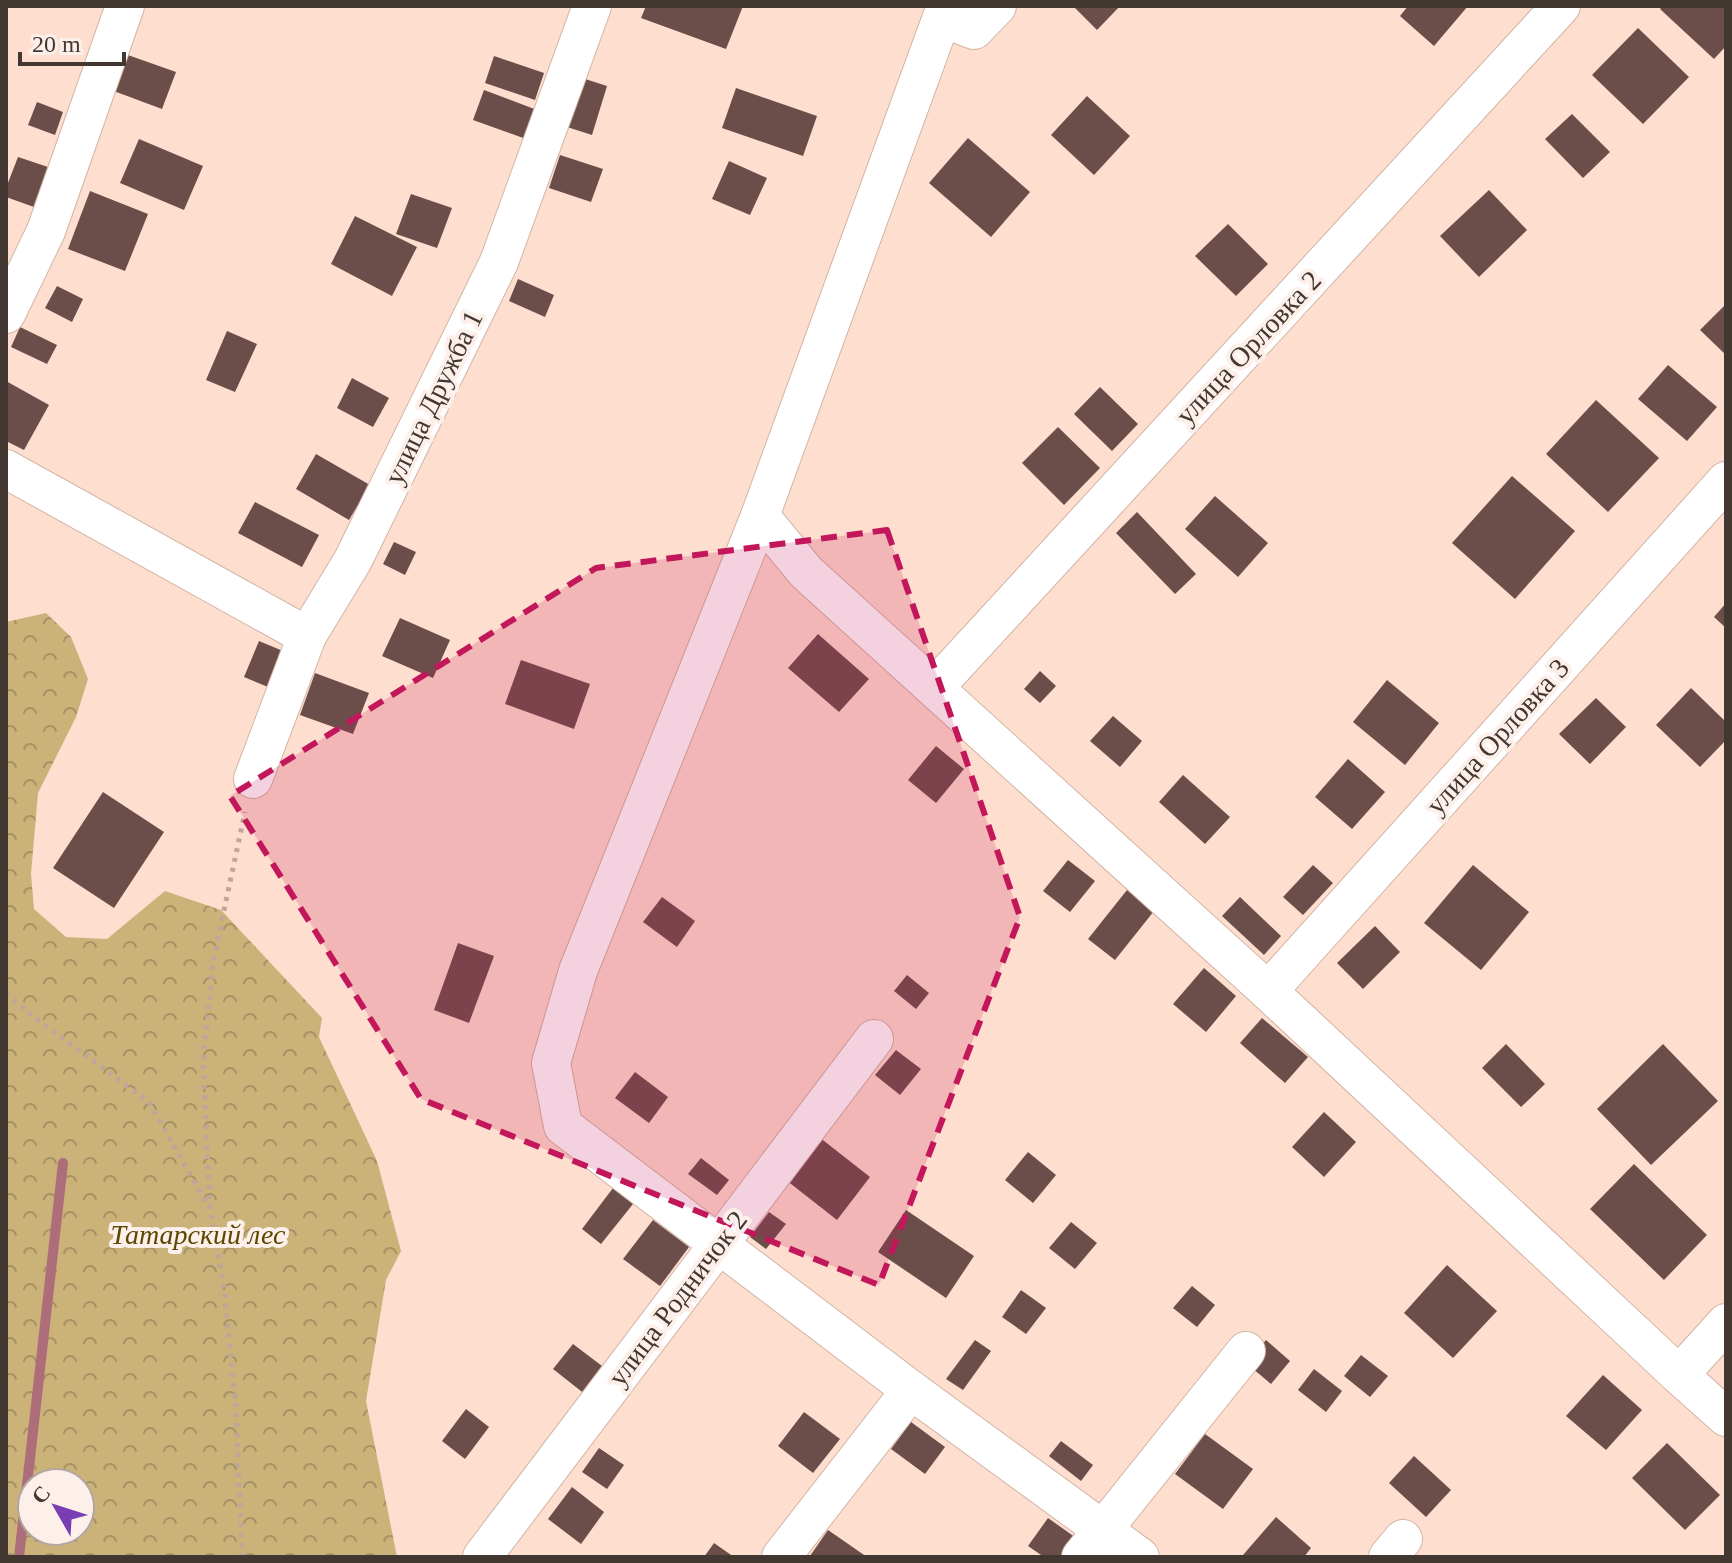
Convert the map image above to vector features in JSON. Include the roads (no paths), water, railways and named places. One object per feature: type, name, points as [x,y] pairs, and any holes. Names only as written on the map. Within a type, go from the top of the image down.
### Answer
[{"type":"street","points":[[6,314],[46,231],[125,6]]},
{"type":"street","name":"улица Дружба 1","points":[[253,779],[307,636],[353,560],[499,262],[592,6]]},
{"type":"street","points":[[997,6],[974,30],[944,12],[760,516],[578,971],[551,1063],[563,1126],[911,1390],[1092,1543],[1140,1557]]},
{"type":"street","name":"улица Орловка 2","points":[[935,687],[1561,6]]},
{"type":"street","points":[[6,469],[307,636]]},
{"type":"street","name":"улица Орловка 3","points":[[1268,991],[1726,481]]},
{"type":"street","points":[[760,516],[806,572],[1268,991],[1726,1417]]},
{"type":"street","name":"улица Родничок 2","points":[[482,1557],[874,1039]]},
{"type":"street","points":[[1679,1375],[1726,1323]]},
{"type":"street","points":[[1092,1543],[1246,1351]]},
{"type":"street","points":[[781,1557],[911,1390]]},
{"type":"waterway","points":[[19,1557],[63,1163]]},
{"type":"park label","name":"Татарский лес","points":[[198,1234]]}]
